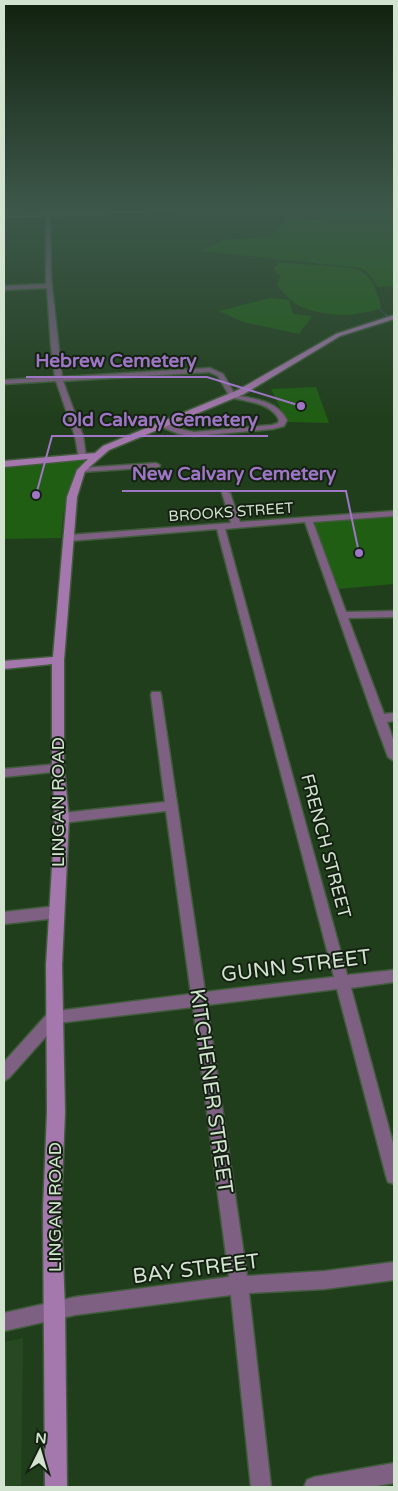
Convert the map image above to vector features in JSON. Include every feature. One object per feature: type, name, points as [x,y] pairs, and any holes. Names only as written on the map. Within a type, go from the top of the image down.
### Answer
[{"type":"street","points":[[49,280],[54,346],[59,377],[65,400],[79,436],[82,457]]},
{"type":"street","points":[[4,288],[50,286]]},
{"type":"street","name":"LINGAN ROAD","points":[[56,1487],[56,1308],[52,1210],[56,1112],[54,1017],[62,818],[58,768],[58,660],[72,497],[81,470],[106,448],[232,396],[338,335],[394,317]]},
{"type":"street","points":[[4,382],[59,377],[210,370],[221,375],[232,396],[277,409],[281,413],[283,423],[265,428],[194,434],[182,432],[162,424]]},
{"type":"street","points":[[4,464],[95,456]]},
{"type":"street","points":[[81,470],[156,465]]},
{"type":"street","points":[[226,493],[236,524]]},
{"type":"street","name":"BROOKS STREET","points":[[69,538],[394,513]]},
{"type":"street","points":[[308,520],[394,757]]},
{"type":"street","name":"FRENCH STREET","points":[[220,526],[394,1176]]},
{"type":"street","points":[[341,615],[394,614]]},
{"type":"street","points":[[4,665],[58,660]]},
{"type":"street","name":"KITCHENER STREET","points":[[156,695],[239,1285],[261,1487]]},
{"type":"street","points":[[379,719],[394,717]]},
{"type":"street","points":[[4,773],[58,768]]},
{"type":"street","points":[[62,818],[171,806]]},
{"type":"street","points":[[4,918],[57,912]]},
{"type":"street","name":"GUNN STREET","points":[[54,1017],[198,998],[394,976]]},
{"type":"street","points":[[4,1073],[54,1017]]},
{"type":"street","name":"BAY STREET","points":[[4,1322],[56,1308],[239,1285],[325,1280],[394,1271]]},
{"type":"street","points":[[314,1487],[394,1473]]},
{"type":"shaded area","points":[[23,1338],[21,1485],[4,1487],[4,1342]]},
{"type":"green space","points":[[279,280],[369,280],[377,293],[381,308],[362,313],[342,315],[322,313],[296,304],[277,285]]},
{"type":"green space","points":[[372,280],[394,280],[394,286],[378,287]]},
{"type":"green space","points":[[270,298],[289,300],[293,314],[312,316],[299,334],[243,322],[219,311]]},
{"type":"green space","points":[[316,387],[329,423],[287,422],[271,389]]},
{"type":"green space","points":[[91,459],[71,486],[63,515],[61,538],[4,539],[4,466]]},
{"type":"green space","points":[[394,516],[394,584],[337,589],[314,523]]},
{"type":"waterway","points":[[379,309],[388,316]]},
{"type":"waterway","points":[[386,315],[394,321]]},
{"type":"place","name":"Hebrew Cemetery","points":[[301,406]]},
{"type":"place","name":"Old Calvary Cemetery","points":[[36,495]]},
{"type":"place","name":"New Calvary Cemetery","points":[[359,553]]}]
